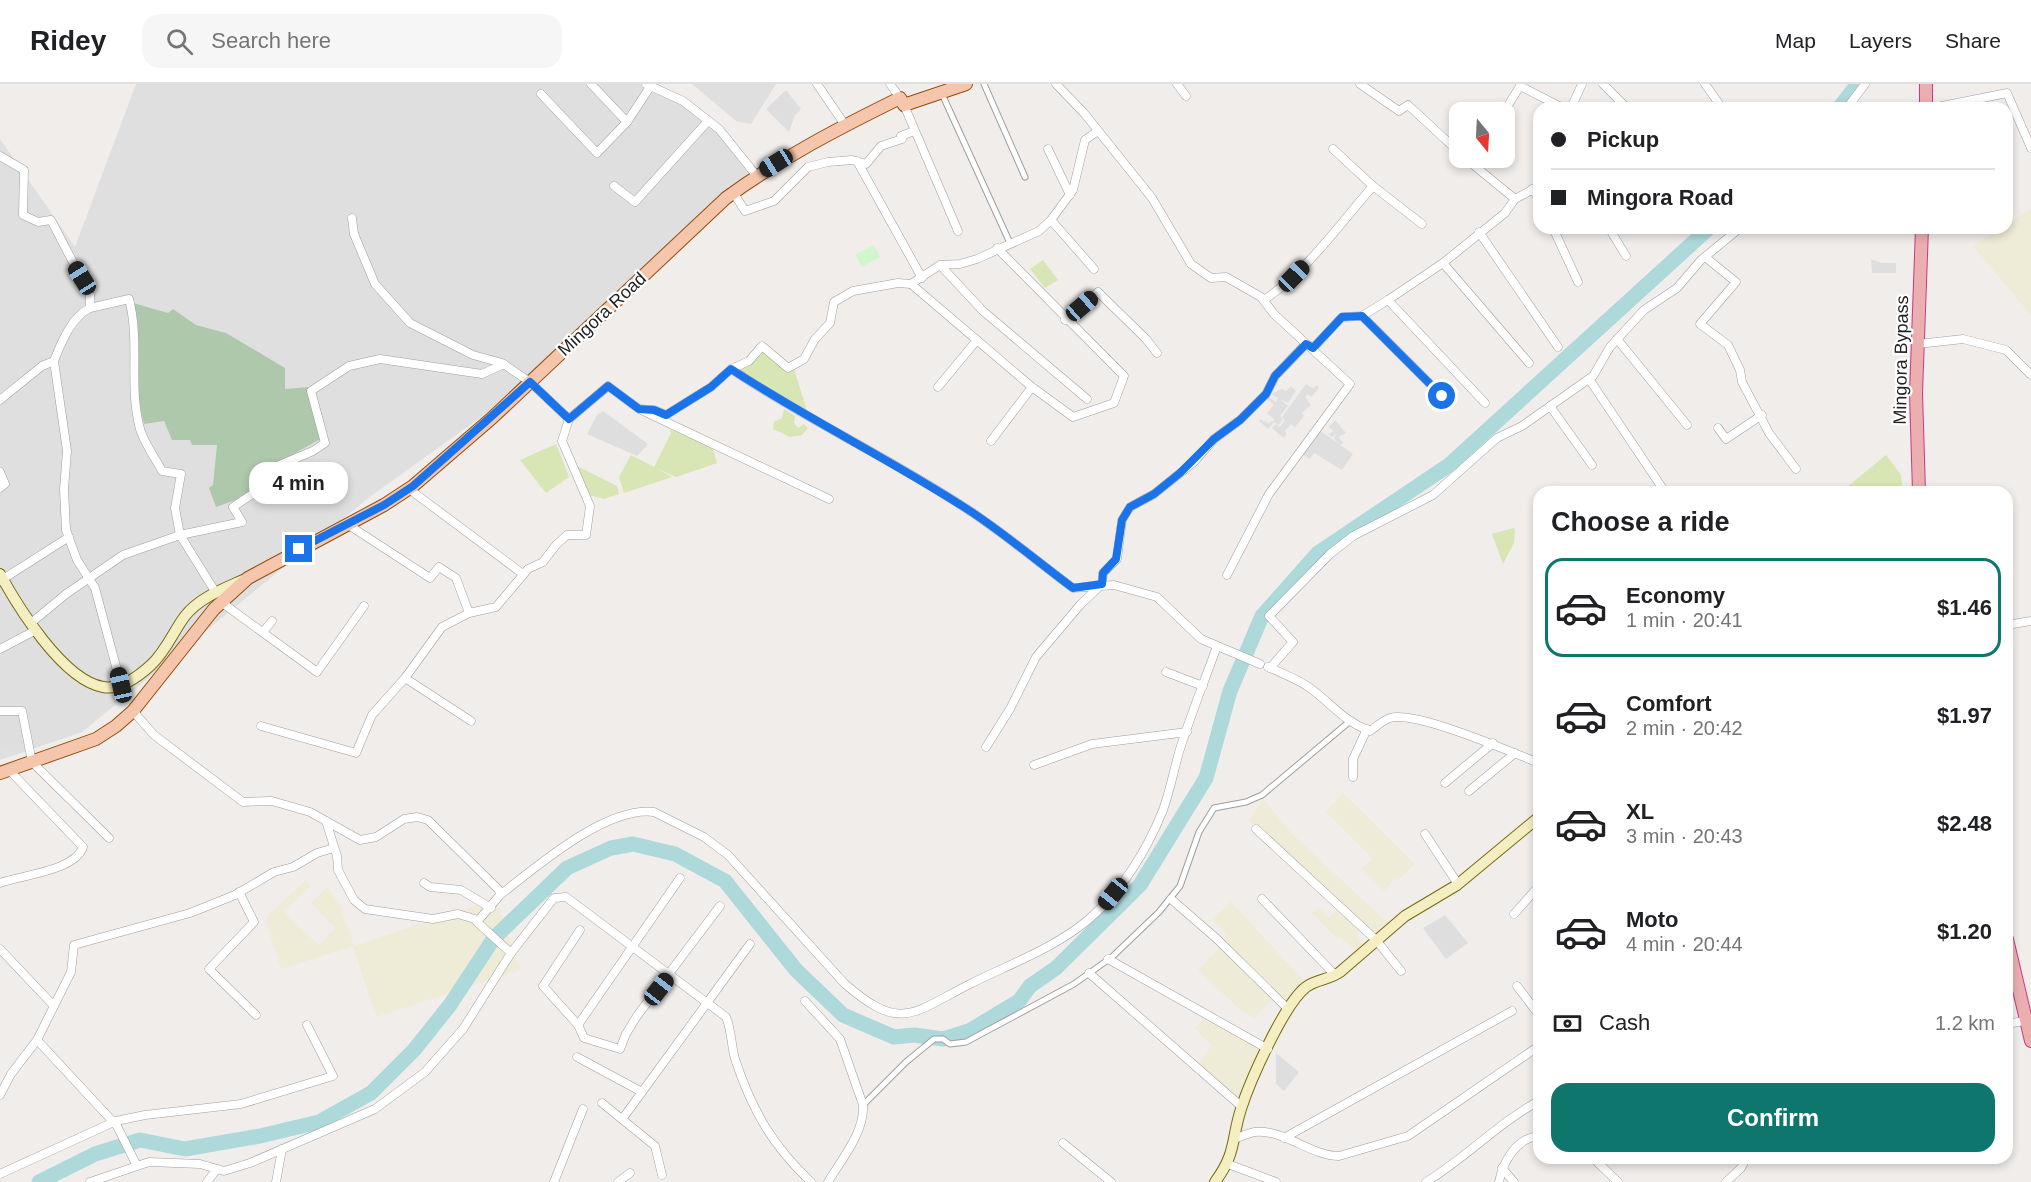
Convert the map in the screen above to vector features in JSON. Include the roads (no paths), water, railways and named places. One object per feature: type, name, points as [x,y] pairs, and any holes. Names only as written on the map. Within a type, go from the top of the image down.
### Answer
[{"type":"highway","points":[[1926,84],[1926,102]]},
{"type":"highway","name":"Mingora Bypass","points":[[1919,486],[1918,344],[1922,234]]},
{"type":"highway","points":[[2013,962],[2031,1041]]},
{"type":"main road","name":"Mingora Road","points":[[5,772],[96,739],[133,711],[219,597],[248,578],[409,489],[530,382],[733,192],[756,175],[796,150],[845,125],[902,102],[966,84]]},
{"type":"main road","points":[[1,578],[34,626],[73,671],[89,682],[104,687],[121,685],[152,664],[186,614],[201,601],[219,597]]},
{"type":"main road","points":[[1215,1182],[1228,1164],[1242,1107],[1274,1030],[1306,987],[1320,979],[1335,975],[1405,916],[1458,884],[1533,822]]},
{"type":"street","points":[[591,84],[627,122]]},
{"type":"street","points":[[817,84],[845,125]]},
{"type":"street","points":[[890,84],[902,102],[958,231]]},
{"type":"street","points":[[984,84],[1025,177]]},
{"type":"street","points":[[1056,84],[1098,131],[1152,198],[1191,264],[1211,278],[1226,277],[1264,300],[1274,314],[1350,384],[1269,494],[1227,575]]},
{"type":"street","points":[[1177,84],[1186,96]]},
{"type":"street","points":[[1360,84],[1369,87],[1399,111],[1408,105],[1449,143]]},
{"type":"street","points":[[1574,102],[1582,84]]},
{"type":"street","points":[[1603,84],[1621,102]]},
{"type":"street","points":[[1705,84],[1718,102]]},
{"type":"street","points":[[1852,102],[1865,84]]},
{"type":"street","points":[[541,94],[597,153],[627,122],[648,85],[683,101],[708,121],[736,148],[756,175]]},
{"type":"street","points":[[1510,102],[1520,86],[1551,102]]},
{"type":"street","points":[[941,92],[1010,243]]},
{"type":"street","points":[[1968,102],[2007,93],[2011,102]]},
{"type":"street","points":[[2013,107],[2031,148]]},
{"type":"street","points":[[614,186],[635,202],[708,121]]},
{"type":"street","points":[[733,192],[745,211],[774,201],[808,167],[828,162],[857,161],[866,164],[881,146],[902,139],[901,136],[914,131]]},
{"type":"street","points":[[639,409],[654,410],[666,415],[711,387],[731,369],[750,361],[762,346],[788,368],[804,359],[815,339],[830,323],[834,302],[847,293],[898,283],[911,284],[940,265],[960,264],[1028,238],[1051,220],[1070,195],[1084,140],[1098,131]]},
{"type":"street","points":[[1048,149],[1070,195]]},
{"type":"street","points":[[1333,149],[1373,186],[1422,224]]},
{"type":"street","points":[[0,156],[24,170],[23,215],[38,222],[51,220],[90,295],[90,308]]},
{"type":"street","points":[[857,161],[922,278]]},
{"type":"street","points":[[1482,168],[1515,199]]},
{"type":"street","points":[[1264,300],[1282,288],[1306,263],[1373,186]]},
{"type":"street","points":[[1313,348],[1342,317],[1362,316],[1388,300],[1443,262],[1505,213],[1515,199],[1533,189]]},
{"type":"street","points":[[352,218],[354,234],[375,284],[410,323],[473,355],[504,364],[530,382],[569,419]]},
{"type":"street","points":[[1051,220],[1094,269]]},
{"type":"street","points":[[1479,232],[1558,347]]},
{"type":"street","points":[[1556,234],[1578,282]]},
{"type":"street","points":[[1613,234],[1626,256]]},
{"type":"street","points":[[1270,668],[1293,642],[1269,616],[1330,554],[1353,536],[1433,495],[1497,438],[1522,426],[1589,379],[1617,339],[1644,310],[1677,288],[1705,257],[1733,234]]},
{"type":"street","points":[[911,284],[1032,387],[1073,417],[1114,404],[1124,376],[1065,320],[997,248]]},
{"type":"street","points":[[1705,257],[1736,282],[1700,324],[1728,345],[1740,370],[1742,382],[1762,415],[1769,433],[1796,469]]},
{"type":"street","points":[[1443,262],[1529,363]]},
{"type":"street","points":[[940,265],[1000,327],[1087,399]]},
{"type":"street","points":[[1065,320],[1098,292],[1146,339],[1157,353]]},
{"type":"street","points":[[121,685],[95,588],[77,560],[69,537],[64,489],[67,451],[54,361],[66,334],[85,310],[90,308],[129,299],[133,314],[132,362],[139,428],[162,471],[181,474],[175,508],[180,535],[219,597],[317,672],[364,606]]},
{"type":"street","points":[[1388,300],[1485,404]]},
{"type":"street","points":[[1362,316],[1442,396]]},
{"type":"street","points":[[1617,339],[1687,425]]},
{"type":"street","points":[[1918,344],[1963,339],[2006,350],[2030,374]]},
{"type":"street","points":[[938,387],[977,340]]},
{"type":"street","points":[[986,747],[1010,709],[1036,657],[1080,605],[1102,584],[1103,573],[1116,559],[1122,520],[1130,507],[1154,494],[1194,462],[1214,439],[1240,420],[1266,394],[1275,376],[1306,344],[1313,348]]},
{"type":"street","points":[[0,649],[34,626],[66,594],[123,555],[180,535],[242,522],[233,507],[266,485],[275,467],[313,451],[325,443],[312,391],[349,366],[380,359],[482,374],[504,364]]},
{"type":"street","points":[[0,400],[42,366],[54,361]]},
{"type":"street","points":[[731,369],[786,406],[872,452],[968,509],[1073,588],[1102,584],[1157,597],[1201,639],[1309,686],[1349,722],[1367,729],[1370,730],[1390,718],[1415,717],[1493,743],[1533,760]]},
{"type":"street","points":[[1589,379],[1661,486]]},
{"type":"street","points":[[261,726],[356,753],[372,715],[405,678],[442,627],[469,613],[496,606],[523,574],[543,562],[556,544],[567,535],[586,535],[590,506],[562,441],[569,419],[608,386],[639,409],[830,499]]},
{"type":"street","points":[[991,441],[1032,387]]},
{"type":"street","points":[[1550,406],[1592,465]]},
{"type":"street","points":[[1718,428],[1726,439],[1762,415]]},
{"type":"street","points":[[0,472],[5,484],[0,488]]},
{"type":"street","points":[[409,489],[523,574]]},
{"type":"street","points":[[347,524],[430,578],[439,567],[456,578],[469,613]]},
{"type":"street","points":[[1,578],[69,537]]},
{"type":"street","points":[[263,632],[272,621]]},
{"type":"street","points":[[2013,624],[2031,621]]},
{"type":"street","points":[[480,922],[501,896],[563,848],[602,824],[646,811],[654,812],[704,837],[728,855],[845,984],[864,1001],[886,1013],[910,1013],[1038,951],[1070,933],[1102,907],[1124,880],[1163,810],[1203,686],[1220,647]]},
{"type":"street","points":[[1166,672],[1203,686]]},
{"type":"street","points":[[405,678],[471,721]]},
{"type":"street","points":[[0,711],[22,711],[32,762],[109,838]]},
{"type":"street","points":[[133,711],[154,735],[243,802],[272,801],[310,812],[360,840],[376,837],[404,819],[417,817],[428,820],[499,890],[501,896]]},
{"type":"street","points":[[863,1105],[906,1062],[934,1039],[943,1039],[950,1044],[966,1042],[1074,984],[1108,959],[1171,899],[1180,886],[1199,831],[1215,808],[1246,802],[1262,795],[1349,722]]},
{"type":"street","points":[[1353,777],[1353,759],[1367,729]]},
{"type":"street","points":[[1034,765],[1054,760],[1084,746],[1187,732]]},
{"type":"street","points":[[1445,783],[1493,743]]},
{"type":"street","points":[[1469,791],[1515,753]]},
{"type":"street","points":[[0,883],[39,874],[81,854],[83,848],[5,772]]},
{"type":"street","points":[[326,821],[338,870],[354,900],[365,909],[433,919],[458,914],[480,922],[510,951]]},
{"type":"street","points":[[1256,829],[1376,940],[1401,971]]},
{"type":"street","points":[[1425,834],[1458,884]]},
{"type":"street","points":[[0,1095],[11,1074],[37,1040],[71,972],[74,945],[190,913],[239,892],[274,872],[293,867],[317,853],[334,848]]},
{"type":"street","points":[[578,1024],[680,878]]},
{"type":"street","points":[[424,883],[430,887],[461,890],[491,908]]},
{"type":"street","points":[[239,892],[254,922],[209,969],[256,1015]]},
{"type":"street","points":[[1514,914],[1533,893]]},
{"type":"street","points":[[90,1182],[149,1162],[177,1161],[224,1171],[242,1166],[375,1109],[425,1072],[463,1029],[510,951],[554,898],[566,897],[728,1021],[735,1061],[759,1120],[776,1146],[812,1182]]},
{"type":"street","points":[[1171,899],[1217,939],[1288,1009]]},
{"type":"street","points":[[1262,899],[1335,975]]},
{"type":"street","points":[[580,930],[543,986],[578,1024],[584,1038],[620,1049],[626,1034],[720,906]]},
{"type":"street","points":[[623,1118],[750,944]]},
{"type":"street","points":[[0,949],[54,1006]]},
{"type":"street","points":[[1108,959],[1268,1049]]},
{"type":"street","points":[[1089,973],[1242,1107]]},
{"type":"street","points":[[1517,986],[1533,1004]]},
{"type":"street","points":[[805,1001],[840,1039],[864,1112],[854,1138],[828,1182]]},
{"type":"street","points":[[1284,1138],[1512,1011]]},
{"type":"street","points":[[2013,1023],[2028,1020]]},
{"type":"street","points":[[0,1174],[115,1124],[145,1114],[241,1104],[333,1076],[307,1025]]},
{"type":"street","points":[[37,1040],[115,1124],[137,1166]]},
{"type":"street","points":[[1236,1138],[1257,1132],[1284,1138],[1330,1156],[1339,1156],[1391,1143],[1418,1130],[1533,1050]]},
{"type":"street","points":[[577,1057],[642,1092]]},
{"type":"street","points":[[602,1103],[655,1146],[662,1175]]},
{"type":"street","points":[[1426,1182],[1456,1164],[1513,1116],[1533,1104]]},
{"type":"street","points":[[554,1182],[583,1109]]},
{"type":"street","points":[[1498,1182],[1502,1168],[1518,1146],[1533,1137]]},
{"type":"street","points":[[1063,1143],[1111,1182]]},
{"type":"street","points":[[276,1182],[282,1149]]},
{"type":"street","points":[[1228,1164],[1276,1182]]},
{"type":"street","points":[[1599,1164],[1618,1182]]},
{"type":"street","points":[[1726,1182],[1743,1164]]},
{"type":"street","points":[[1502,1168],[1514,1182]]},
{"type":"street","points":[[207,1182],[217,1169]]},
{"type":"street","points":[[618,1182],[630,1173]]},
{"type":"waterway","points":[[1844,102],[1858,84]]},
{"type":"waterway","points":[[39,1182],[95,1154],[140,1140],[185,1149],[260,1136],[319,1122],[371,1093],[414,1050],[450,1005],[494,938],[567,868],[611,848],[633,844],[675,854],[725,881],[796,970],[843,1015],[894,1037],[914,1035],[943,1039],[969,1031],[1019,1001],[1030,986],[1056,968],[1140,885],[1206,778],[1230,691],[1262,616],[1318,553],[1449,465],[1702,234]]}]
